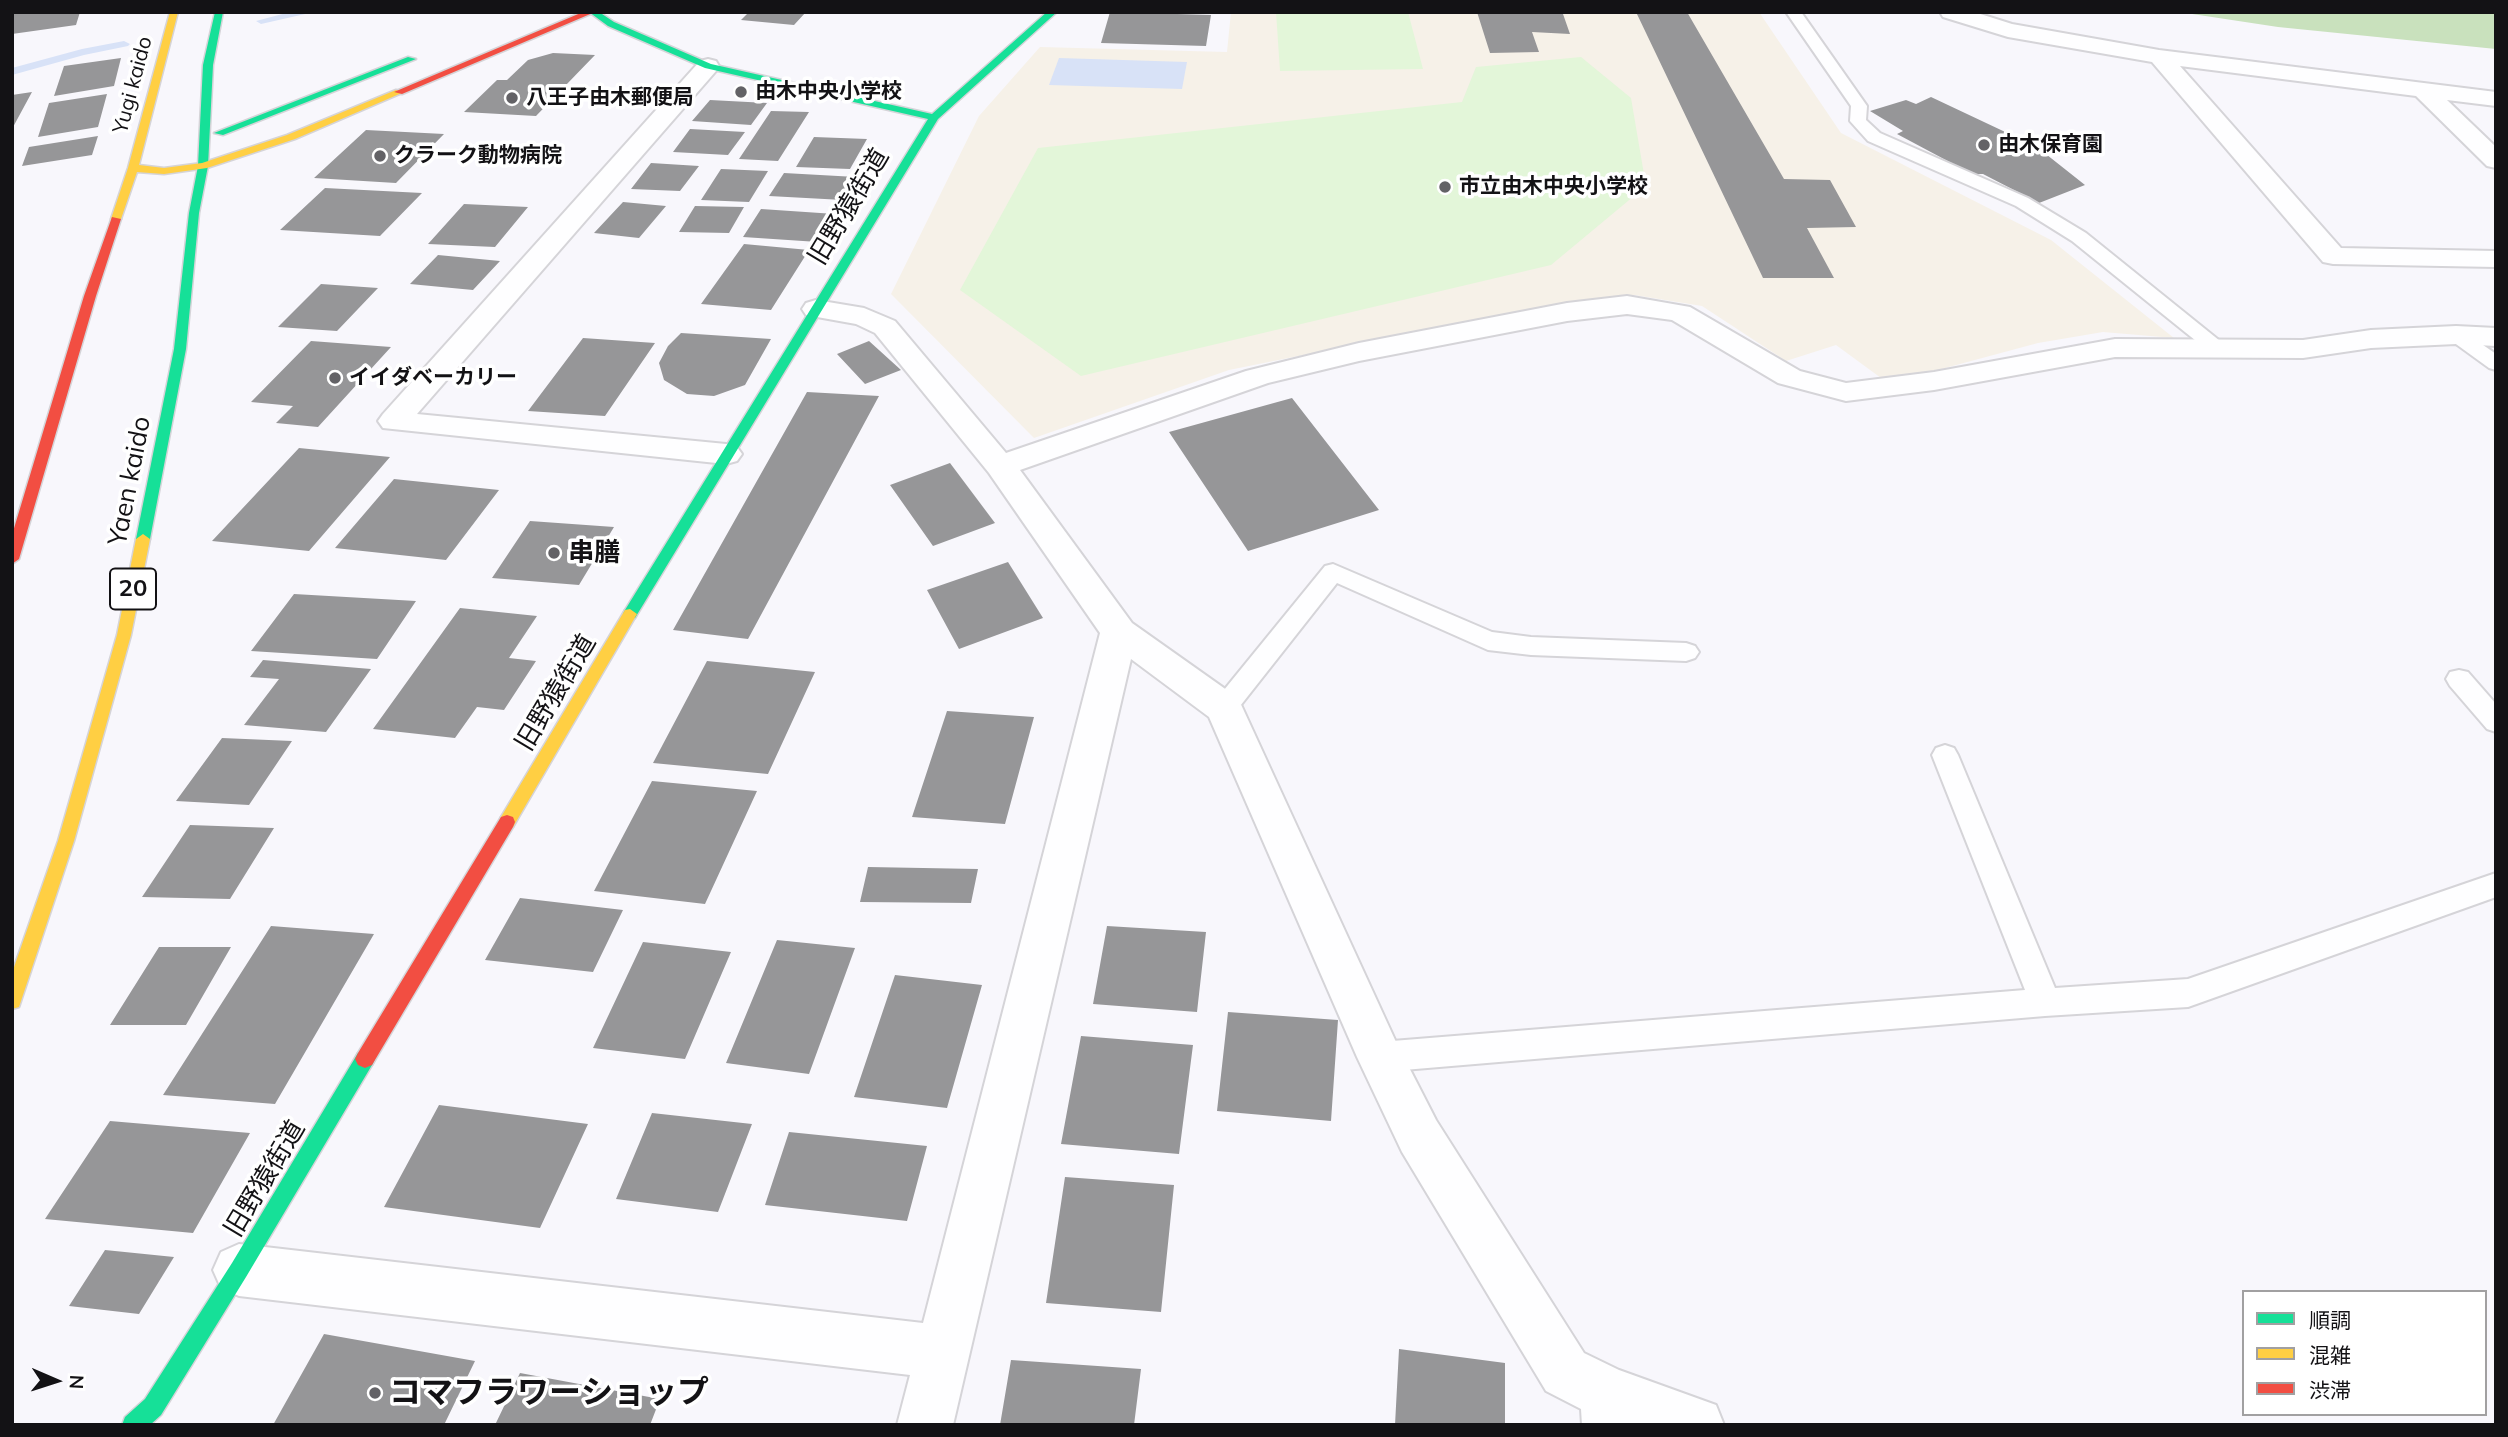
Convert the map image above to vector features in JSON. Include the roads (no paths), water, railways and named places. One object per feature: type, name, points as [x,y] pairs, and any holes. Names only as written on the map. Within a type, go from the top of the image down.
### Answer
[{"type":"main road","name":"Yugi kaido","points":[[133,168],[174,12]]},
{"type":"main road","name":"20","points":[[203,166],[199,139],[208,65],[219,12]]},
{"type":"main road","points":[[133,168],[164,171],[203,166],[291,137],[592,12],[620,29],[708,65],[934,117]]},
{"type":"main road","name":"旧野猿街道","points":[[133,1425],[153,1407],[239,1270],[726,454],[934,117],[1053,12]]},
{"type":"main road","points":[[199,139],[263,118],[432,50]]},
{"type":"main road","points":[[12,559],[90,296],[133,168],[157,156]]},
{"type":"main road","name":"Yaen kaido","points":[[12,1001],[66,841],[124,635],[180,349],[194,213],[203,166]]},
{"type":"street","points":[[1951,12],[2008,30],[2159,57],[2496,99]]},
{"type":"street","points":[[2159,57],[2333,256],[2496,259]]},
{"type":"street","points":[[708,65],[394,421],[726,454]]},
{"type":"street","points":[[2422,89],[2496,161]]},
{"type":"street","points":[[1000,466],[1257,377],[1359,352],[1528,319],[1627,305],[1680,313],[1789,377],[1846,392],[1934,382],[2115,348],[2303,348],[2371,339],[2456,335],[2496,337]]},
{"type":"street","points":[[816,309],[864,317],[884,327],[1000,466],[1119,632],[1224,708],[1380,1057],[1419,1136],[1565,1372],[1609,1409],[1696,1425]]},
{"type":"street","points":[[925,1425],[1119,632]]},
{"type":"street","points":[[239,1270],[943,1352]]},
{"type":"lane","points":[[1793,12],[1859,106],[1858,121],[1874,136],[2000,192],[2079,237],[2218,349]]},
{"type":"lane","points":[[2456,335],[2496,364]]},
{"type":"lane","points":[[1224,708],[1333,572],[1488,641],[1531,646],[1686,652]]},
{"type":"lane","points":[[2459,679],[2496,722]]},
{"type":"lane","points":[[1945,755],[2045,1002]]},
{"type":"lane","points":[[1380,1057],[2045,1002],[2188,993],[2496,885]]},
{"type":"water","points":[[1059,58],[1187,62],[1182,89],[1049,85]]},
{"type":"waterway","points":[[261,21],[309,12]]},
{"type":"waterway","points":[[12,72],[82,52],[124,44]]},
{"type":"place","name":"由木中央小学校","points":[[741,92]]},
{"type":"place","name":"八王子由木郵便局","points":[[512,98]]},
{"type":"place","name":"由木保育園","points":[[1984,145]]},
{"type":"place","name":"クラーク動物病院","points":[[380,156]]},
{"type":"place","name":"市立由木中央小学校","points":[[1445,187]]},
{"type":"place","name":"イイダベーカリー","points":[[335,378]]},
{"type":"place","name":"串膳","points":[[554,553]]},
{"type":"place","name":"コマフラワーショップ","points":[[375,1393]]}]
